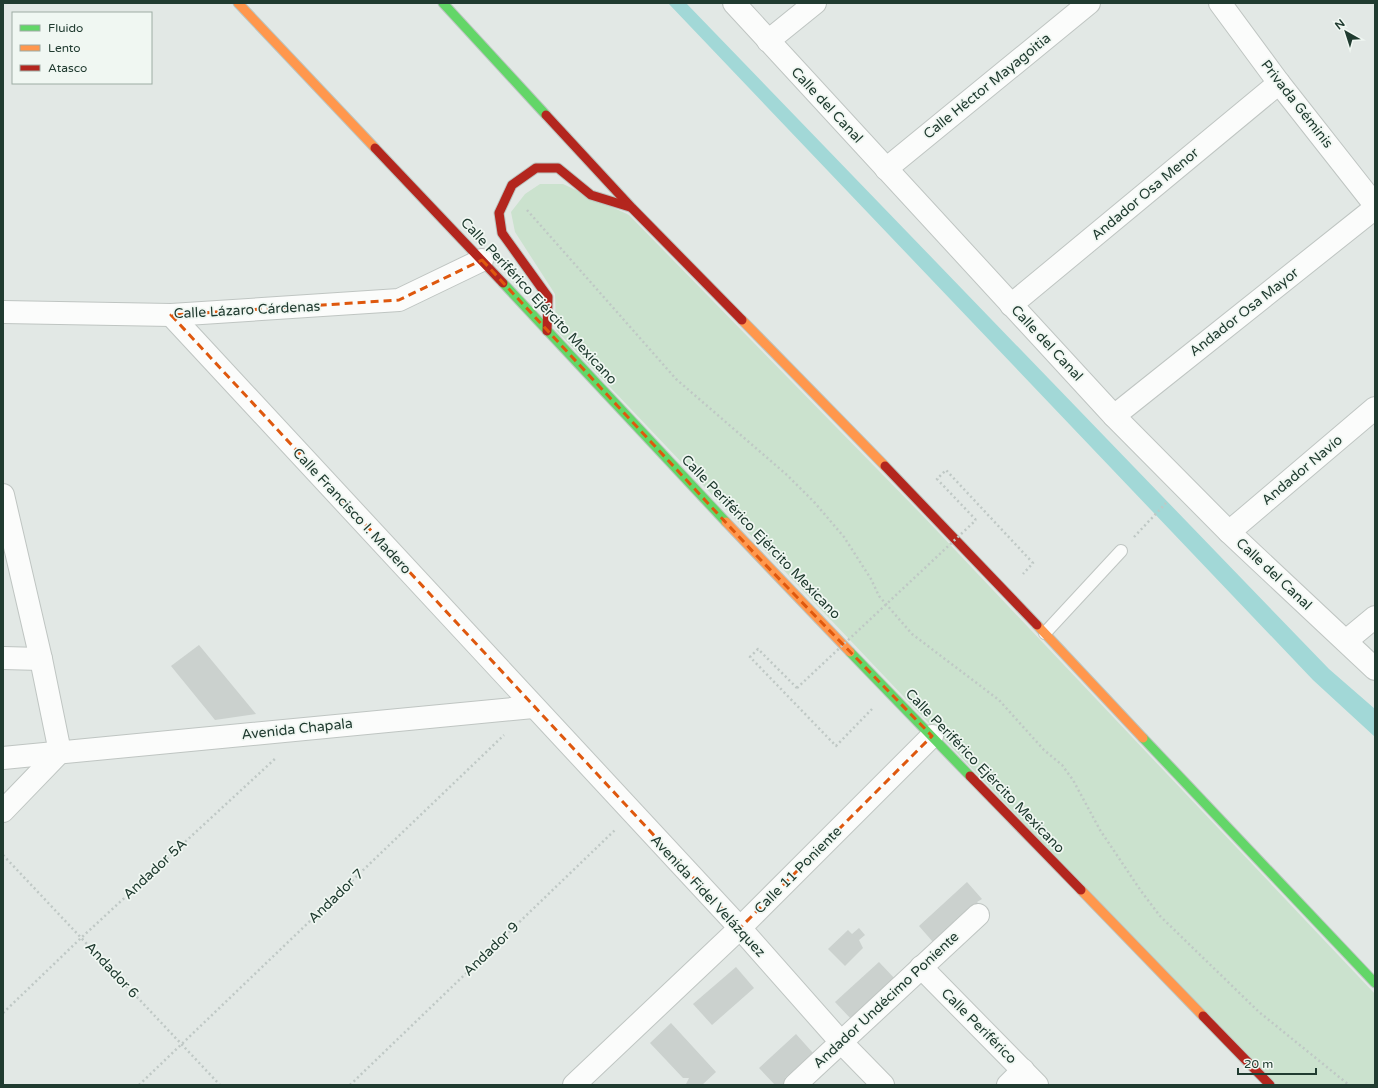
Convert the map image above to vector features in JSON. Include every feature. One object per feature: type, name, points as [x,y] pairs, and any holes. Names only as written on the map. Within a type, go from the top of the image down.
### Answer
[{"type":"highway","name":"Calle Periférico Ejército Mexicano","points":[[238,3],[482,260],[756,555],[1270,1085]]},
{"type":"highway","points":[[443,3],[632,208],[932,514],[1375,983]]},
{"type":"highway","points":[[547,331],[548,297],[502,233],[499,213],[512,185],[536,168],[558,168],[591,195],[632,208]]},
{"type":"street","name":"Calle del Canal","points":[[734,3],[1114,416],[1229,532],[1375,669]]},
{"type":"street","points":[[768,40],[815,3]]},
{"type":"street","name":"Calle Héctor Mayagoitia","points":[[886,169],[1089,3]]},
{"type":"street","name":"Privada Géminis","points":[[1220,3],[1375,205]]},
{"type":"street","name":"Andador Osa Menor","points":[[1011,305],[1280,82]]},
{"type":"street","name":"Andador Osa Mayor","points":[[1114,416],[1375,208]]},
{"type":"street","name":"Calle Lázaro Cárdenas","points":[[3,312],[171,315],[399,300],[482,260]]},
{"type":"street","name":"Calle Francisco I. Madero","points":[[171,315],[534,707]]},
{"type":"street","name":"Andador Navío","points":[[1229,532],[1375,408]]},
{"type":"street","points":[[3,495],[41,659],[60,752],[3,811]]},
{"type":"street","points":[[1346,641],[1375,617]]},
{"type":"street","points":[[3,658],[41,659]]},
{"type":"street","name":"Avenida Chapala","points":[[3,758],[534,707]]},
{"type":"street","name":"Avenida Fidel Velázquez","points":[[534,707],[632,814],[740,928],[840,1041],[883,1085]]},
{"type":"street","name":"Calle 11 Poniente","points":[[574,1085],[740,928],[932,736]]},
{"type":"street","name":"Andador Undécimo Poniente","points":[[795,1085],[840,1041],[978,915]]},
{"type":"street","name":"Calle Periférico","points":[[921,967],[1023,1080]]},
{"type":"lane","points":[[1045,633],[1121,551]]},
{"type":"path","points":[[527,210],[676,379],[787,475],[815,503],[844,537],[871,579],[879,596],[912,634],[999,700],[1044,750],[1062,765],[1073,780],[1100,830],[1141,891],[1160,916],[1259,1012],[1349,1085]]},
{"type":"path","points":[[890,692],[836,746],[750,657],[758,649],[797,688],[976,520],[937,479],[946,470],[1033,563],[1005,591]]},
{"type":"path","points":[[1142,528],[1164,506]]},
{"type":"path","name":"Andador 7","points":[[140,1085],[505,734]]},
{"type":"path","name":"Andador 5A","points":[[3,1013],[280,754]]},
{"type":"path","name":"Andador 9","points":[[350,1085],[632,814]]},
{"type":"path","name":"Andador 6","points":[[3,855],[220,1085]]},
{"type":"highlighted area","points":[[482,260],[756,555],[932,736],[740,928],[171,315],[399,300]]},
{"type":"green space","points":[[540,184],[563,184],[629,215],[923,516],[1375,994],[1375,1085],[1272,1085],[556,330],[555,294],[515,232],[511,212],[525,194]]},
{"type":"water","points":[[668,3],[686,3],[1329,669],[1375,709],[1375,737],[1313,680]]},
{"type":"building","points":[[199,645],[256,714],[215,720],[171,666]]},
{"type":"building","points":[[967,882],[982,899],[977,902],[982,907],[933,942],[919,926]]},
{"type":"building","points":[[859,928],[865,935],[859,940],[863,948],[845,966],[828,949],[848,930],[852,934]]},
{"type":"building","points":[[879,962],[896,980],[852,1020],[835,1002]]},
{"type":"building","points":[[736,967],[754,988],[712,1025],[693,1004]]},
{"type":"building","points":[[671,1023],[716,1072],[702,1085],[687,1085],[686,1084],[689,1078],[683,1078],[650,1043]]},
{"type":"building","points":[[796,1034],[813,1053],[785,1078],[792,1085],[775,1085],[759,1068]]},
{"type":"traffic: fast","points":[[443,3],[546,115]]},
{"type":"traffic: fast","points":[[503,283],[726,522]]},
{"type":"traffic: fast","points":[[850,652],[970,776]]},
{"type":"traffic: fast","points":[[1143,738],[1375,983]]},
{"type":"traffic: slow","points":[[238,3],[375,148]]},
{"type":"traffic: slow","points":[[742,320],[885,466]]},
{"type":"traffic: slow","points":[[726,522],[850,652]]},
{"type":"traffic: slow","points":[[1037,625],[1143,738]]},
{"type":"traffic: slow","points":[[1081,890],[1203,1016]]},
{"type":"traffic: jam","points":[[546,115],[632,208],[742,320]]},
{"type":"traffic: jam","points":[[375,148],[503,283]]},
{"type":"traffic: jam","points":[[547,331],[548,297],[502,233],[499,213],[512,185],[536,168],[558,168],[591,195],[630,207]]},
{"type":"traffic: jam","points":[[885,466],[1037,625]]},
{"type":"traffic: jam","points":[[970,776],[1081,890]]},
{"type":"traffic: jam","points":[[1203,1016],[1270,1085]]}]
